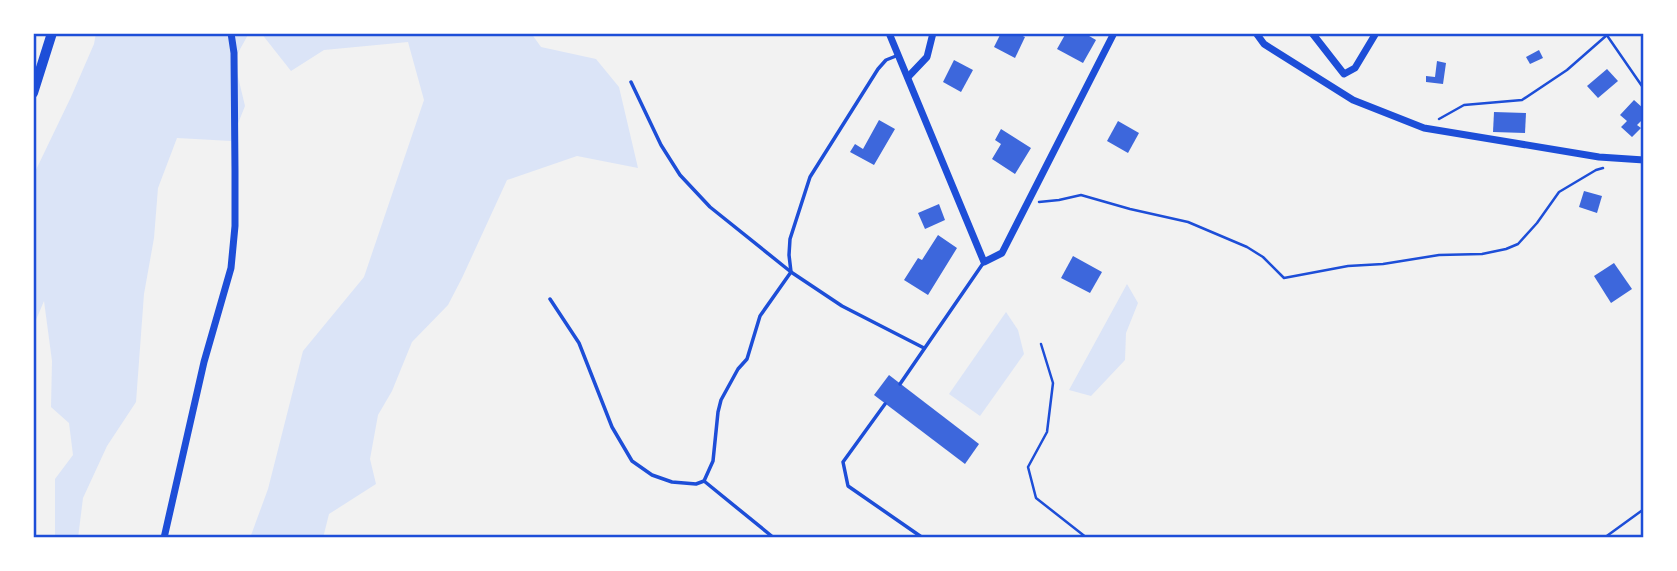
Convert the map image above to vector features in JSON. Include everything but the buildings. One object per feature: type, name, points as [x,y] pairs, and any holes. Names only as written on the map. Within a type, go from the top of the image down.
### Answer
[{"type":"main road","points":[[33,93],[52,33]]},
{"type":"street","points":[[164,538],[204,362],[230,268],[235,171],[234,53],[231,33]]},
{"type":"street","points":[[889,33],[984,262],[1002,253],[1114,33]]},
{"type":"street","points":[[908,77],[927,57],[933,33]]},
{"type":"street","points":[[1256,33],[1264,44],[1353,100],[1424,128],[1599,157],[1644,160]]},
{"type":"street","points":[[1312,33],[1344,74]]},
{"type":"street","points":[[1338,90],[1344,74],[1355,68],[1376,33]]},
{"type":"lane","points":[[550,299],[579,343],[612,428],[632,461],[652,475],[672,482],[696,484],[704,481],[713,461],[721,400],[738,369],[747,359],[760,316],[791,272],[790,239],[810,177],[878,69],[887,60],[898,55]]},
{"type":"lane","points":[[631,82],[661,145],[680,175],[710,206],[791,272],[842,306],[924,348]]},
{"type":"lane","points":[[900,384],[984,262]]},
{"type":"lane","points":[[885,404],[844,462],[848,486],[923,538]]},
{"type":"lane","points":[[704,481],[774,538]]},
{"type":"path","points":[[1424,128],[1464,106],[1522,100],[1567,70],[1606,34],[1644,89]]},
{"type":"path","points":[[1028,203],[1080,195],[1188,222],[1247,247],[1263,257],[1284,278],[1348,266],[1482,254],[1518,244],[1537,223],[1559,191],[1596,170],[1608,167]]},
{"type":"path","points":[[1041,344],[1054,383],[1047,432],[1028,467],[1036,498],[1087,538]]},
{"type":"path","points":[[1604,538],[1644,509]]},
{"type":"shaded area","points":[[96,33],[249,33],[234,60],[245,106],[231,141],[177,138],[158,188],[154,238],[144,294],[136,402],[107,446],[83,498],[78,538],[55,538],[55,479],[73,455],[69,423],[51,407],[52,361],[44,301],[33,327],[33,176],[71,97],[94,44]]},
{"type":"shaded area","points":[[261,33],[531,33],[541,47],[596,59],[619,87],[638,168],[577,156],[507,180],[448,305],[412,342],[392,391],[378,415],[370,459],[376,484],[329,514],[323,538],[250,538],[268,489],[303,351],[364,277],[424,100],[408,42],[324,50],[291,71]]},
{"type":"shaded area","points":[[1127,284],[1138,303],[1126,333],[1125,360],[1091,396],[1069,390]]},
{"type":"shaded area","points":[[1006,312],[1018,330],[1024,354],[980,416],[949,394]]}]
